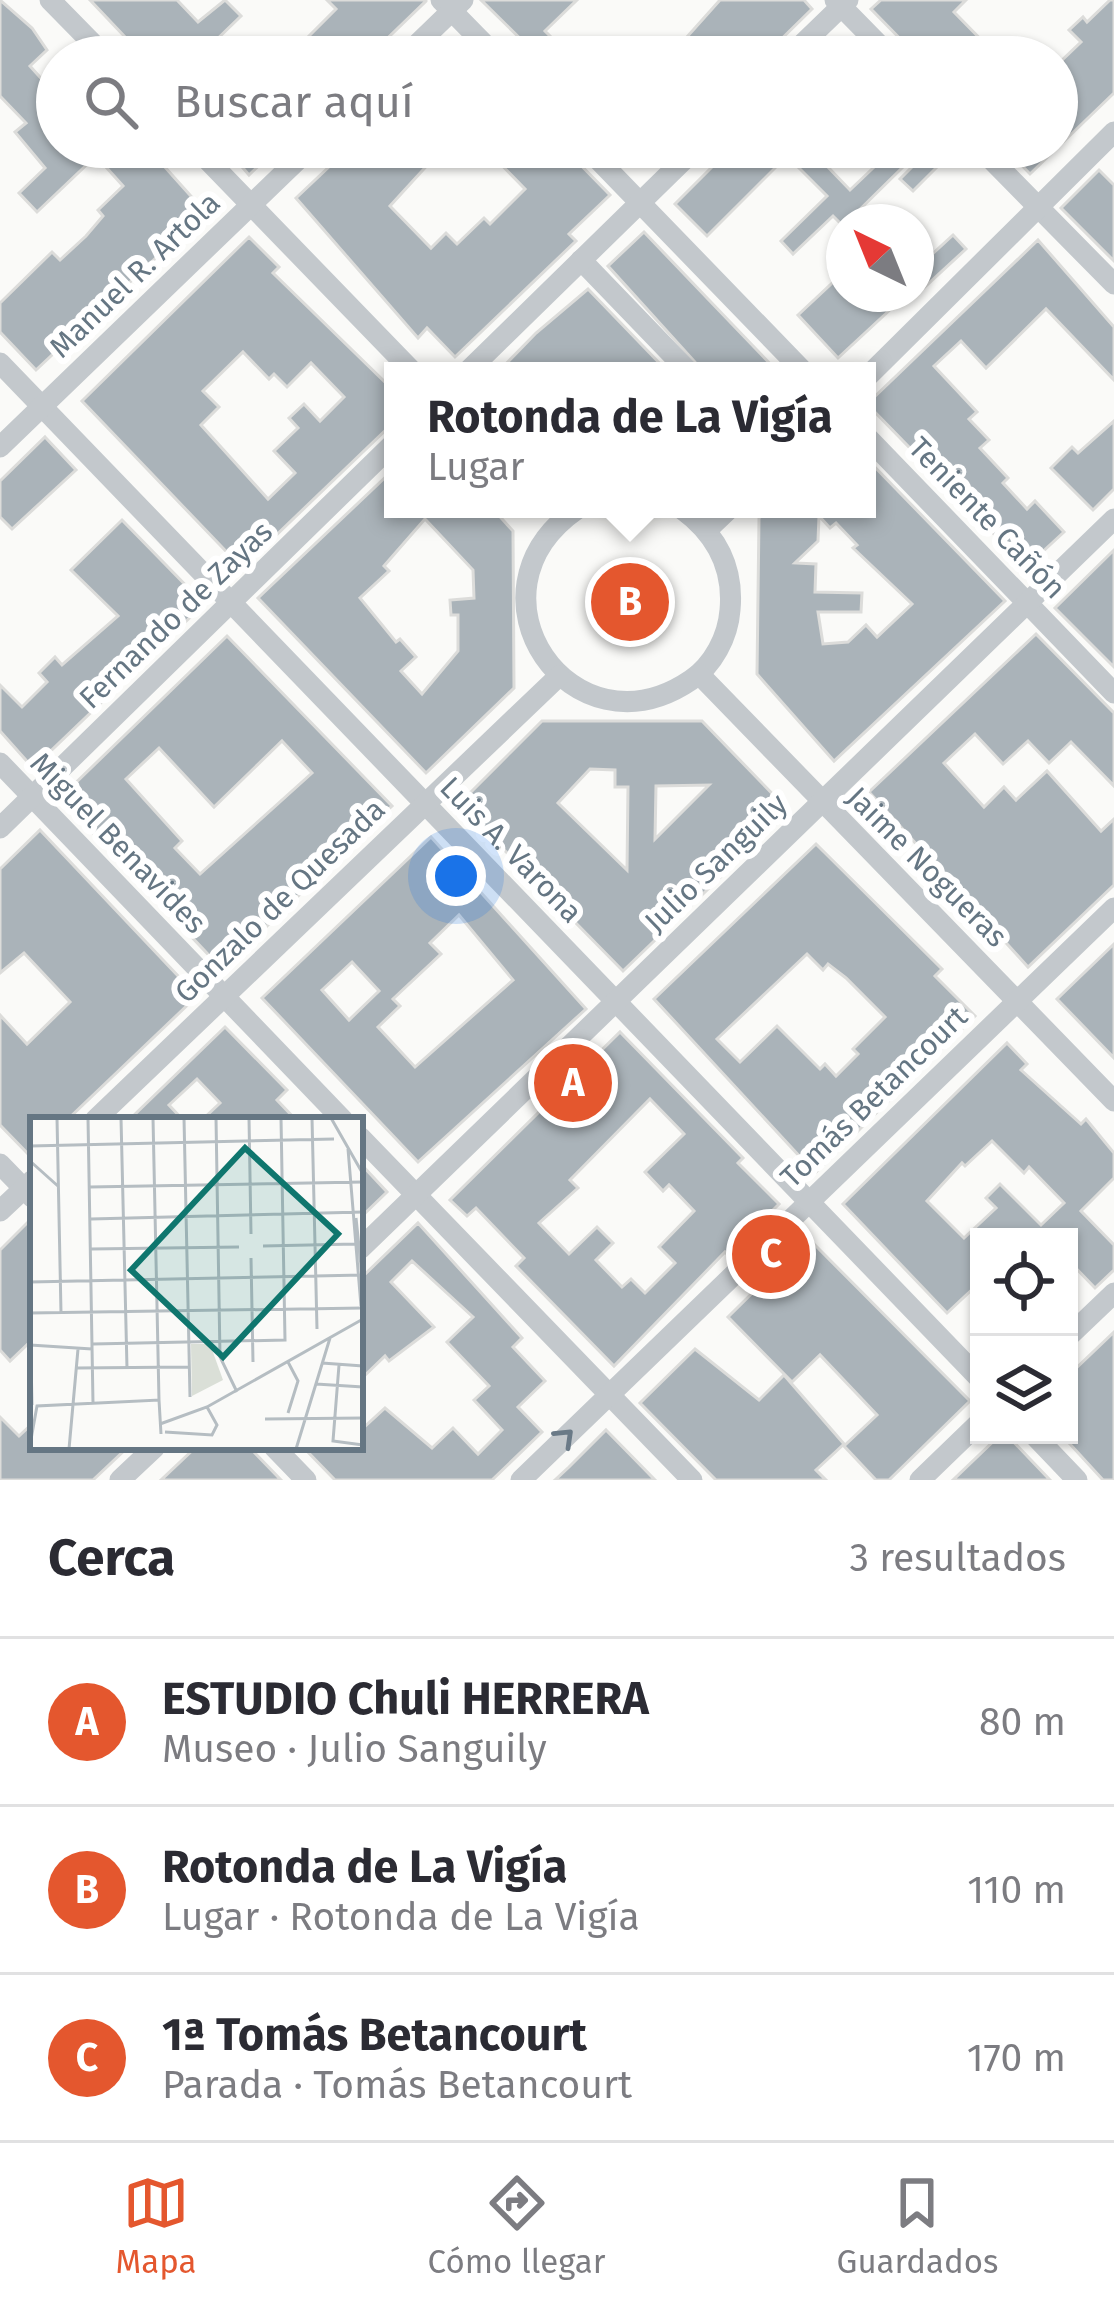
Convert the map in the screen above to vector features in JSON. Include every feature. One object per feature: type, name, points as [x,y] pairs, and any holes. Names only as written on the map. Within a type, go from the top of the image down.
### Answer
[{"type":"street","points":[[50,0],[85,36]]},
{"type":"street","points":[[809,36],[841,2],[872,36]]},
{"type":"street","points":[[423,36],[452,4],[479,36]]},
{"type":"street","points":[[1078,167],[1114,132]]},
{"type":"street","points":[[215,168],[403,362]]},
{"type":"street","name":"Manuel R. Artola","points":[[0,447],[289,168]]},
{"type":"street","points":[[607,168],[794,362]]},
{"type":"street","points":[[477,362],[675,168]]},
{"type":"street","points":[[1000,168],[1114,284]]},
{"type":"street","points":[[876,368],[1077,168]]},
{"type":"street","points":[[581,260],[679,362]]},
{"type":"street","name":"Luis A. Varona","points":[[0,363],[970,1369]]},
{"type":"street","name":"Teniente Cañón","points":[[876,446],[1114,693]]},
{"type":"street","name":"Fernando de Zayas","points":[[0,828],[384,453]]},
{"type":"street","points":[[549,518],[525,584],[526,618],[537,650],[559,676],[614,701],[644,701],[674,692],[699,674],[718,650],[730,621],[732,590],[725,560],[707,530],[693,518]]},
{"type":"street","points":[[707,530],[720,518]]},
{"type":"street","name":"Julio Sanguily","points":[[363,1246],[1114,519]]},
{"type":"street","name":"Jaime Nogueras","points":[[699,674],[1114,1101]]},
{"type":"street","name":"Gonzalo de Quesada","points":[[98,1117],[559,676]]},
{"type":"street","name":"Miguel Benavides","points":[[0,763],[340,1117]]},
{"type":"street","name":"Tomás Betancourt","points":[[521,1480],[1114,908]]},
{"type":"street","points":[[363,1140],[692,1480]]},
{"type":"street","points":[[0,1164],[30,1188],[0,1211]]},
{"type":"street","points":[[1078,1327],[1114,1293]]},
{"type":"street","points":[[920,1480],[970,1432]]},
{"type":"street","points":[[1043,1444],[1077,1480]]},
{"type":"street","points":[[120,1480],[151,1450]]},
{"type":"street","points":[[277,1450],[306,1480]]},
{"type":"building","points":[[0,0],[37,36],[36,60],[30,66],[36,73],[36,157],[15,132],[26,123],[0,96]]},
{"type":"building","points":[[90,0],[177,0],[198,22],[225,0],[241,16],[220,36],[124,36]]},
{"type":"building","points":[[327,0],[426,0],[390,36],[309,36],[336,9]]},
{"type":"building","points":[[481,0],[577,0],[545,31],[550,36],[518,36]]},
{"type":"building","points":[[720,0],[804,0],[812,9],[784,36],[688,36]]},
{"type":"building","points":[[881,0],[966,0],[954,12],[977,36],[897,36],[871,9]]},
{"type":"building","points":[[1114,0],[1114,93],[1078,128],[1081,42],[1069,30],[1083,17],[1087,22]]},
{"type":"building","points":[[45,168],[83,168],[37,212],[19,193]]},
{"type":"building","points":[[107,168],[166,168],[206,213],[187,231],[182,226],[156,252],[159,255],[36,370],[0,332],[0,303],[52,252],[60,260],[86,236],[103,216],[98,210],[123,186]]},
{"type":"building","points":[[328,168],[425,168],[390,206],[431,248],[446,233],[457,244],[484,218],[490,224],[525,189],[504,168],[584,168],[610,195],[569,234],[576,241],[455,357],[427,328],[418,338],[296,198]]},
{"type":"building","points":[[711,168],[775,168],[707,236],[675,204]]},
{"type":"building","points":[[799,168],[829,168],[850,190],[873,168],[902,168],[865,204],[826,204],[826,223],[793,254],[781,241],[827,196]]},
{"type":"building","points":[[911,168],[936,168],[913,191],[900,179]]},
{"type":"building","points":[[1099,170],[1114,185],[1114,261],[1061,208]]},
{"type":"building","points":[[644,232],[768,362],[695,362],[608,266]]},
{"type":"building","points":[[953,235],[966,249],[934,278],[934,252]]},
{"type":"building","points":[[249,237],[279,267],[273,273],[384,381],[384,432],[242,568],[82,401]],"holes":[[[243,352],[269,379],[274,374],[287,387],[311,363],[344,397],[320,421],[304,404],[289,418],[298,428],[274,451],[295,473],[268,499],[201,425],[219,407],[203,391]]]},
{"type":"building","points":[[1038,240],[1114,327],[1114,380],[1046,309],[986,368],[961,341],[934,366],[977,412],[969,419],[989,440],[980,448],[1008,478],[1003,483],[1027,509],[1035,501],[1064,532],[1026,567],[876,413],[876,395]]},
{"type":"building","points":[[588,289],[658,362],[508,362]]},
{"type":"building","points":[[826,289],[826,312],[888,312],[838,358],[798,315]]},
{"type":"building","points":[[1114,421],[1114,489],[1093,510],[1051,468],[1072,447],[1078,453]]},
{"type":"building","points":[[45,437],[76,470],[12,529],[0,517],[0,481]]},
{"type":"building","points":[[876,468],[1005,601],[834,761],[757,674],[759,518],[819,518],[818,541],[795,563],[816,564],[815,592],[862,593],[861,612],[818,612],[823,644],[848,642],[866,625],[877,637],[912,604],[853,548],[857,545],[836,523],[830,528],[821,518],[876,518]]},
{"type":"building","points":[[384,479],[384,518],[501,518],[513,531],[514,688],[426,773],[258,598]],"holes":[[[425,519],[473,570],[474,598],[450,600],[451,615],[458,615],[458,651],[422,694],[401,671],[416,657],[400,639],[396,642],[360,598],[389,571],[384,566]]]},
{"type":"building","points":[[122,520],[204,604],[33,768],[0,731],[0,685],[22,707],[47,682],[39,673],[55,657],[62,665],[118,616],[71,570]]},
{"type":"building","points":[[1114,550],[1114,667],[1055,608]]},
{"type":"building","points":[[1036,634],[1114,713],[1114,786],[1071,742],[1049,763],[1028,741],[1003,764],[975,734],[944,763],[984,807],[1004,787],[1016,800],[1047,771],[1101,831],[1114,819],[1114,885],[1028,967],[869,792]]},
{"type":"building","points":[[227,636],[392,806],[222,969],[60,798]],"holes":[[[282,741],[312,773],[200,874],[175,848],[182,841],[126,779],[159,748],[214,807]]]},
{"type":"building","points":[[542,721],[702,721],[789,811],[623,971],[459,804]],"holes":[[[590,769],[615,770],[615,787],[628,787],[627,870],[558,803]],[[709,785],[655,839],[656,786]]]},
{"type":"building","points":[[40,830],[197,996],[70,1117],[30,1117],[30,1156],[0,1125],[0,1015],[27,1044],[70,1002],[24,953],[0,973],[0,869]]},
{"type":"building","points":[[431,837],[586,1009],[418,1162],[262,998]],"holes":[[[459,915],[513,980],[415,1067],[378,1027],[400,1006],[393,999],[441,954],[430,943]],[[352,962],[379,991],[349,1020],[322,990]]]},
{"type":"building","points":[[816,844],[942,969],[935,976],[975,1016],[815,1173],[654,999]],"holes":[[[807,954],[823,970],[828,964],[885,1017],[853,1049],[858,1054],[836,1076],[825,1064],[820,1069],[777,1026],[740,1062],[717,1039]]]},
{"type":"building","points":[[1114,944],[1114,1058],[1057,999]]},
{"type":"building","points":[[225,1027],[287,1090],[277,1100],[293,1117],[205,1117],[220,1103],[197,1079],[169,1105],[180,1117],[132,1117]]},
{"type":"building","points":[[620,1032],[743,1158],[738,1163],[779,1204],[614,1366],[516,1266],[524,1258],[476,1208],[467,1216],[450,1200]],"holes":[[[650,1099],[684,1134],[645,1172],[663,1191],[669,1185],[694,1211],[659,1247],[675,1263],[645,1293],[631,1279],[622,1287],[596,1260],[613,1243],[597,1227],[569,1254],[539,1223],[578,1188],[570,1180]]]},
{"type":"building","points":[[1007,1043],[1027,1064],[1021,1070],[1081,1124],[1086,1119],[1114,1153],[1114,1178],[1081,1211],[1114,1245],[1114,1270],[1095,1288],[1078,1270],[1078,1228],[975,1228],[996,1208],[986,1198],[1000,1184],[1041,1225],[1064,1203],[1029,1167],[1024,1173],[992,1141],[965,1166],[962,1163],[927,1201],[964,1238],[970,1232],[970,1291],[947,1313],[843,1204]]},
{"type":"building","points":[[363,1166],[387,1192],[363,1215]]},
{"type":"building","points":[[30,1220],[30,1342],[10,1361],[0,1350],[0,1250]]},
{"type":"building","points":[[418,1223],[522,1338],[513,1347],[545,1381],[518,1407],[542,1432],[492,1480],[335,1480],[306,1450],[363,1450],[363,1428],[385,1408],[432,1448],[453,1428],[478,1454],[502,1430],[474,1400],[489,1386],[447,1342],[473,1317],[412,1261],[391,1282],[434,1327],[389,1361],[385,1356],[363,1377],[363,1276]]},
{"type":"building","points":[[808,1238],[970,1401],[889,1480],[876,1480],[844,1446],[877,1415],[820,1355],[792,1382],[728,1317]]},
{"type":"building","points":[[1114,1332],[1114,1480],[1103,1480],[1070,1444],[1078,1444],[1078,1366]]},
{"type":"building","points":[[695,1349],[759,1400],[784,1375],[844,1444],[816,1470],[826,1480],[716,1480],[640,1403]]},
{"type":"building","points":[[0,1417],[19,1436],[30,1426],[30,1450],[125,1450],[93,1480],[0,1480]]},
{"type":"building","points":[[606,1430],[655,1480],[555,1480],[569,1467]]},
{"type":"building","points":[[991,1444],[1016,1444],[1050,1480],[953,1480]]},
{"type":"building","points":[[193,1450],[252,1450],[281,1480],[161,1480]]},
{"type":"place","name":"Rotonda de La Vigía","points":[[630,602]]},
{"type":"place","name":"ESTUDIO Chuli HERRERA","points":[[573,1083]]},
{"type":"place","name":"1ª Tomás Betancourt","points":[[771,1254]]}]
